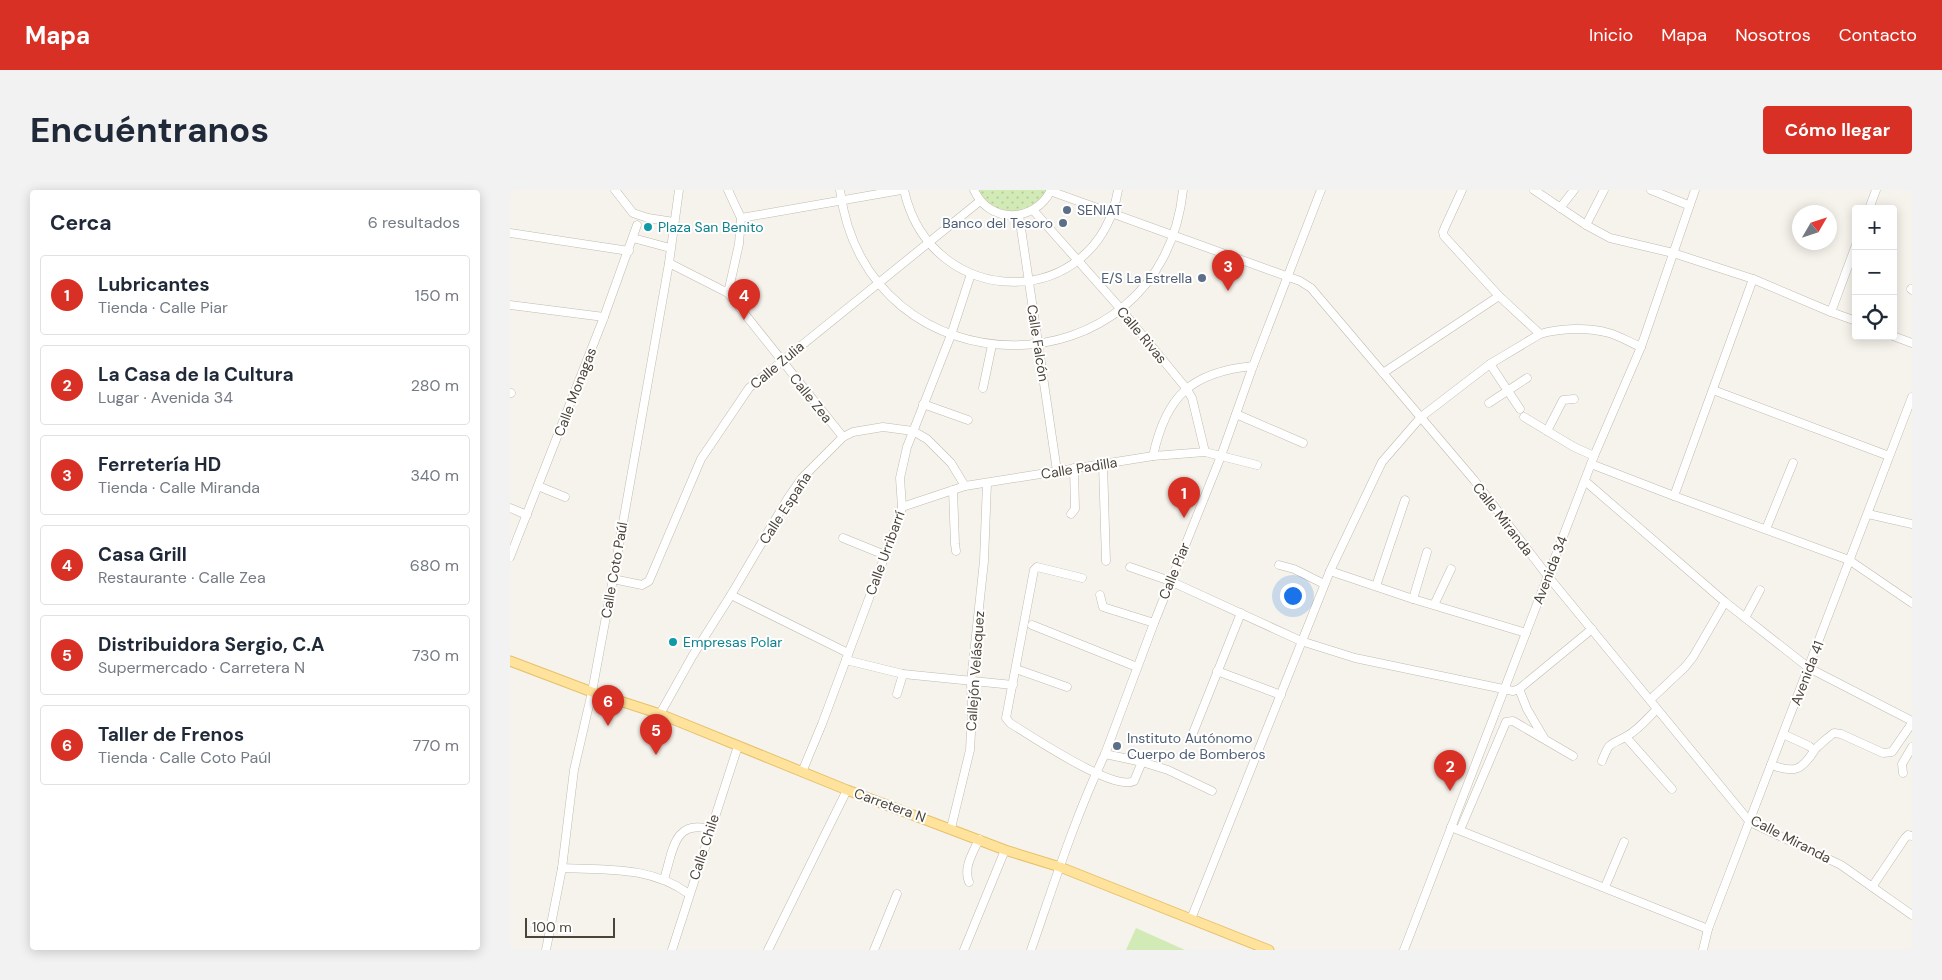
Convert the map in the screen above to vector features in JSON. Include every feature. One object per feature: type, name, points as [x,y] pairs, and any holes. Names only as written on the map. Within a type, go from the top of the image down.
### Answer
[{"type":"main road","name":"Carretera N","points":[[510,661],[592,692],[660,714],[846,790],[951,828],[1005,850],[1060,867],[1269,950]]},
{"type":"street","points":[[615,190],[633,213],[637,225],[648,218]]},
{"type":"street","name":"Calle Coto Paúl","points":[[546,950],[562,868],[574,770],[592,692],[669,263],[678,190]]},
{"type":"street","points":[[728,190],[741,218],[739,244],[728,293]]},
{"type":"street","points":[[840,190],[846,222],[865,264],[878,283],[911,314],[951,335],[992,345],[1015,346],[1064,339],[1088,329],[1120,308],[1137,293],[1152,275],[1164,256],[1173,235],[1183,190]]},
{"type":"street","points":[[741,218],[902,190],[912,218],[928,242],[948,261],[971,274],[1000,282],[1029,281],[1054,273],[1078,260],[1101,234],[1112,213],[1118,190]]},
{"type":"street","points":[[974,190],[980,201],[998,213],[1019,215],[1034,210],[1044,202],[1051,190]]},
{"type":"street","name":"Calle Miranda","points":[[1051,190],[1305,283],[1311,288],[1474,480],[1548,576],[1750,822],[1841,865],[1912,915]]},
{"type":"street","name":"Calle Piar","points":[[1030,950],[1170,581],[1221,456],[1320,190]]},
{"type":"street","points":[[1462,190],[1444,230],[1444,236],[1499,296],[1540,334]]},
{"type":"street","points":[[1534,190],[1586,225],[1610,238],[1673,254],[1753,279],[1852,320]]},
{"type":"street","points":[[1560,208],[1574,190]]},
{"type":"street","points":[[1586,225],[1604,190]]},
{"type":"street","points":[[1651,190],[1688,205]]},
{"type":"street","name":"Avenida 34","points":[[1404,950],[1585,480],[1641,347],[1688,205],[1695,190]]},
{"type":"street","points":[[1871,205],[1876,190]]},
{"type":"street","name":"Calle Zulia","points":[[613,579],[642,585],[648,581],[701,459],[749,388],[980,201]]},
{"type":"street","name":"Calle Rivas","points":[[1034,210],[1120,308],[1186,388],[1192,398],[1205,452]]},
{"type":"street","points":[[633,213],[648,218],[674,222]]},
{"type":"street","name":"Calle Falcón","points":[[1019,215],[1057,471]]},
{"type":"street","name":"Calle Monagas","points":[[510,557],[604,317],[637,225]]},
{"type":"street","points":[[510,233],[629,250]]},
{"type":"street","points":[[633,238],[670,248]]},
{"type":"street","points":[[1831,312],[1854,250]]},
{"type":"street","name":"Calle Zea","points":[[669,263],[728,293],[843,437]]},
{"type":"street","name":"Calle Urribarrí","points":[[802,772],[847,657],[902,507],[900,478],[913,430],[951,335],[971,274]]},
{"type":"street","points":[[1674,496],[1753,279]]},
{"type":"street","points":[[1383,373],[1499,296]]},
{"type":"street","points":[[510,305],[604,317]]},
{"type":"street","points":[[1191,919],[1324,584],[1382,462],[1421,418],[1490,364],[1540,334],[1557,330],[1590,330],[1609,333],[1641,347]]},
{"type":"street","points":[[1897,337],[1912,343]]},
{"type":"street","points":[[983,388],[992,345]]},
{"type":"street","points":[[1490,364],[1520,409]]},
{"type":"street","points":[[1153,456],[1160,428],[1166,415],[1186,388],[1217,373],[1238,367],[1253,366]]},
{"type":"street","points":[[1489,402],[1527,378]]},
{"type":"street","points":[[1713,390],[1889,456]]},
{"type":"street","name":"Avenida 41","points":[[1702,950],[1708,929],[1912,397]]},
{"type":"street","points":[[1547,431],[1563,400],[1574,399]]},
{"type":"street","points":[[924,404],[968,420]]},
{"type":"street","points":[[1236,414],[1303,444]]},
{"type":"street","points":[[1524,417],[1593,460],[1674,496],[1849,560],[1912,603]]},
{"type":"street","name":"Calle España","points":[[660,714],[693,655],[802,478],[843,437],[853,432],[883,427],[913,430]]},
{"type":"street","points":[[913,430],[927,439],[950,463],[965,486]]},
{"type":"street","name":"Calle Padilla","points":[[902,507],[965,486],[1153,456],[1205,452],[1257,464]]},
{"type":"street","points":[[1766,529],[1793,463]]},
{"type":"street","points":[[1103,464],[1106,561]]},
{"type":"street","points":[[1071,514],[1075,510],[1074,468]]},
{"type":"street","points":[[1585,480],[1725,602],[1746,616],[1809,668],[1912,722],[1892,752],[1883,753],[1841,734],[1834,733],[1814,750],[1809,759],[1800,768],[1792,770],[1772,765]]},
{"type":"street","name":"Callejón Velásquez","points":[[951,828],[970,750],[971,682],[984,561],[987,483]]},
{"type":"street","points":[[538,486],[565,497]]},
{"type":"street","points":[[953,490],[956,552]]},
{"type":"street","points":[[1376,586],[1404,500]]},
{"type":"street","points":[[510,508],[527,514]]},
{"type":"street","points":[[1868,514],[1912,524]]},
{"type":"street","points":[[843,538],[885,555]]},
{"type":"street","points":[[1413,599],[1427,552]]},
{"type":"street","points":[[1279,565],[1294,569],[1324,584]]},
{"type":"street","points":[[1130,567],[1170,581],[1301,641],[1355,658],[1504,690],[1513,691],[1519,689],[1592,629]]},
{"type":"street","points":[[1082,578],[1037,568],[1034,570],[1006,718],[1010,723],[1096,774],[1132,783],[1142,762]]},
{"type":"street","points":[[1434,605],[1451,569]]},
{"type":"street","points":[[1330,570],[1413,599],[1526,633]]},
{"type":"street","points":[[1746,616],[1760,590]]},
{"type":"street","points":[[731,595],[847,657],[903,674],[1013,685]]},
{"type":"street","points":[[1100,595],[1103,607],[1154,623]]},
{"type":"street","points":[[1650,700],[1693,657],[1725,602]]},
{"type":"street","points":[[1191,738],[1241,613]]},
{"type":"street","points":[[1032,625],[1137,667]]},
{"type":"street","points":[[1016,669],[1067,688]]},
{"type":"street","points":[[1217,672],[1281,695]]},
{"type":"street","points":[[897,694],[903,674]]},
{"type":"street","points":[[1519,689],[1527,709],[1545,738]]},
{"type":"street","points":[[1602,761],[1610,744],[1626,737],[1657,709]]},
{"type":"street","points":[[1460,830],[1506,722],[1513,721],[1545,738],[1556,748],[1573,756]]},
{"type":"street","points":[[1783,734],[1814,750]]},
{"type":"street","points":[[1626,737],[1672,789]]},
{"type":"street","name":"Calle Chile","points":[[672,950],[738,746]]},
{"type":"street","points":[[1903,773],[1902,764],[1912,747]]},
{"type":"street","points":[[1105,754],[1168,770],[1212,791]]},
{"type":"street","points":[[768,950],[846,790]]},
{"type":"street","points":[[664,879],[680,834],[689,828],[699,826],[710,829]]},
{"type":"street","points":[[1451,827],[1708,929]]},
{"type":"street","points":[[1872,888],[1905,838],[1908,835],[1912,836]]},
{"type":"street","points":[[969,882],[966,874],[967,867],[979,839]]},
{"type":"street","points":[[1605,887],[1624,842]]},
{"type":"street","points":[[964,950],[1005,850]]},
{"type":"street","points":[[562,868],[650,874],[664,879],[689,894]]},
{"type":"street","points":[[874,950],[897,894]]},
{"type":"green space","points":[[974,190],[1051,190],[1033,210],[998,213]]},
{"type":"green space","points":[[1136,928],[1185,950],[1126,950]]},
{"type":"place","name":"SENIAT","points":[[1067,210]]},
{"type":"place","name":"Banco del Tesoro","points":[[1063,223]]},
{"type":"place","name":"Plaza San Benito","points":[[648,227]]},
{"type":"place","name":"E/S La Estrella","points":[[1202,278]]},
{"type":"place","name":"Ferretería HD","points":[[1228,291]]},
{"type":"place","name":"Casa Grill","points":[[744,320]]},
{"type":"place","name":"Lubricantes","points":[[1184,518]]},
{"type":"place","name":"Empresas Polar","points":[[673,642]]},
{"type":"place","name":"Taller de Frenos","points":[[608,726]]},
{"type":"place","name":"Instituto Autónomo Cuerpo de Bomberos","points":[[1117,746]]},
{"type":"place","name":"Distribuidora Sergio, C.A","points":[[656,755]]},
{"type":"place","name":"La Casa de la Cultura","points":[[1450,791]]}]
